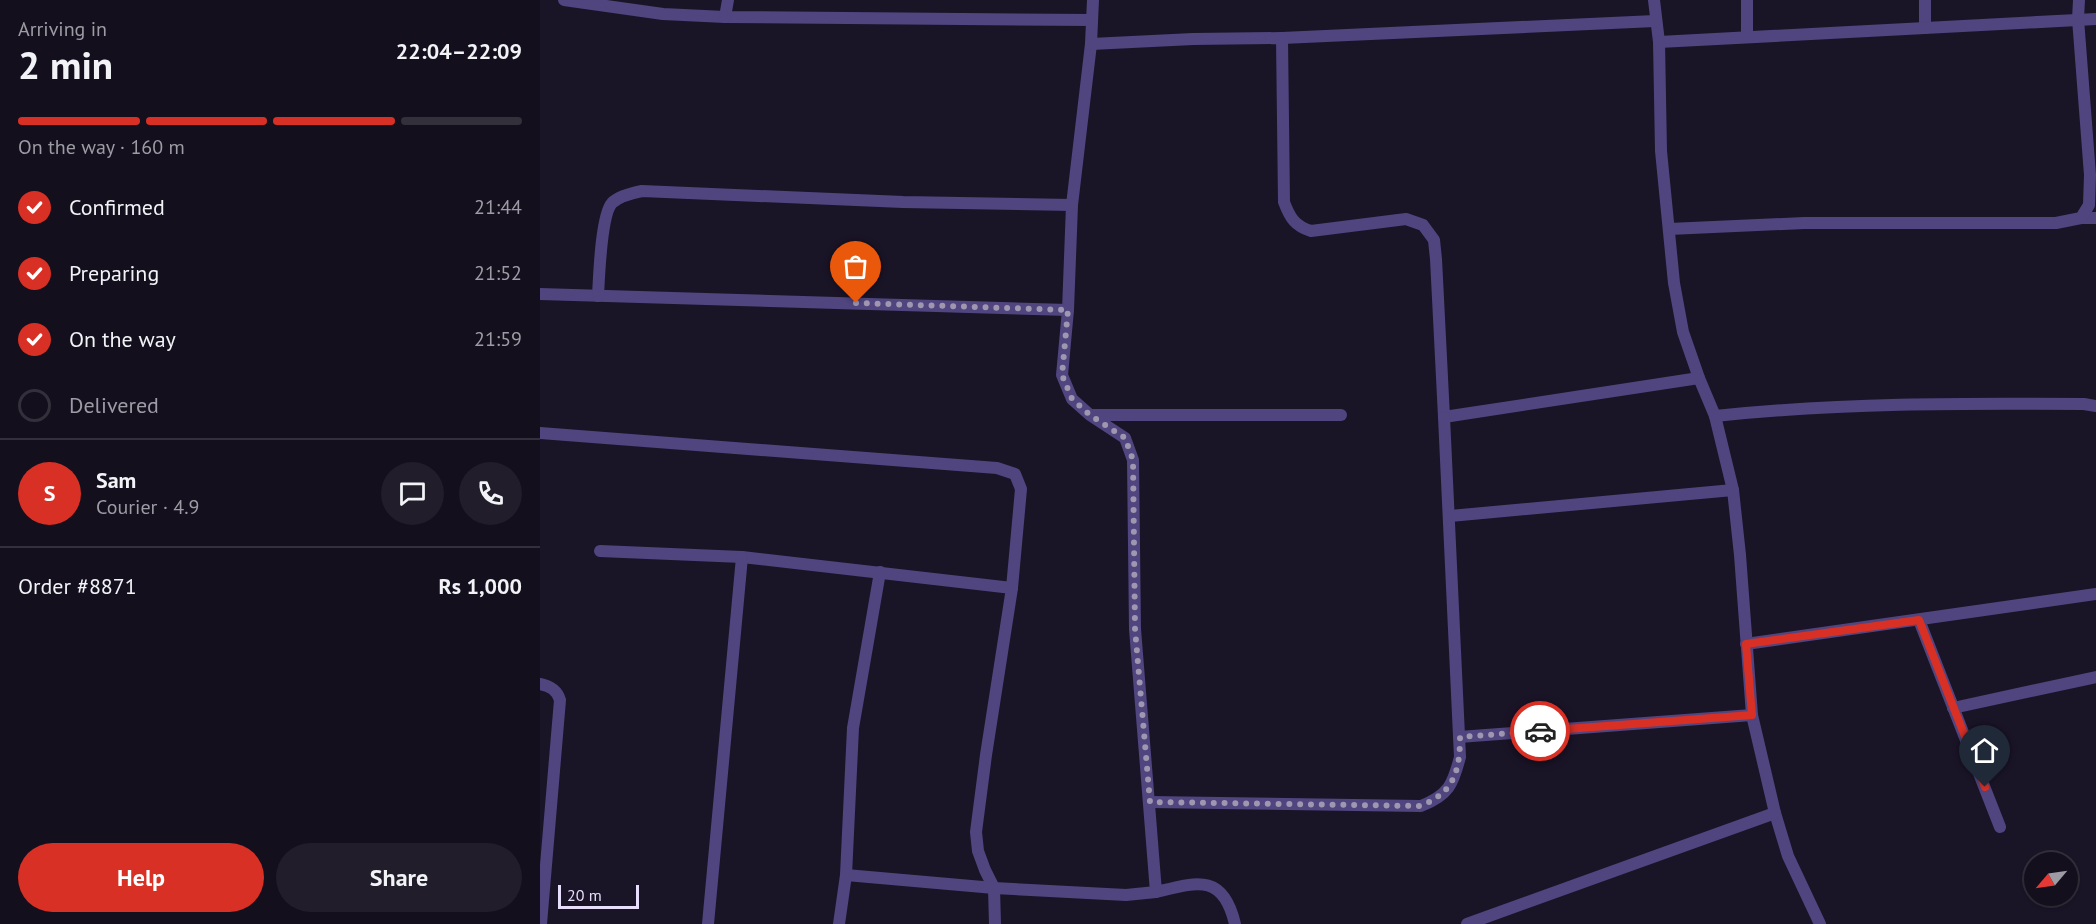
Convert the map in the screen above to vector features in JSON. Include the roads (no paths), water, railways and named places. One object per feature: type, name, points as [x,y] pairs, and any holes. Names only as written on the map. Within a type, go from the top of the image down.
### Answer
[{"type":"street","points":[[564,0],[663,14],[791,19],[1092,20]]},
{"type":"street","points":[[725,16],[728,0]]},
{"type":"street","points":[[1093,0],[1091,44],[1072,205],[1068,310],[1062,375],[1072,399],[1090,415],[1125,438],[1133,460],[1135,629],[1156,892]]},
{"type":"street","points":[[1654,0],[1659,42],[1661,151],[1674,283],[1681,322],[1699,378],[1715,416],[1733,490],[1752,715],[1774,813],[1788,856],[1820,924]]},
{"type":"street","points":[[1747,0],[1747,37]]},
{"type":"street","points":[[1925,0],[1925,27]]},
{"type":"street","points":[[2079,0],[2078,19],[2090,175],[2089,205],[2081,218]]},
{"type":"street","points":[[1659,42],[2096,18]]},
{"type":"street","points":[[1091,44],[1655,21]]},
{"type":"street","points":[[1150,802],[1420,806],[1435,800],[1453,783],[1460,757],[1450,516],[1434,240],[1423,225],[1406,219],[1311,231],[1300,228],[1290,217],[1284,202],[1282,38]]},
{"type":"street","points":[[598,296],[605,219],[611,204],[624,196],[642,191],[903,202],[1072,205]]},
{"type":"street","points":[[1670,229],[1803,224],[2056,224],[2081,218],[2096,218]]},
{"type":"street","points":[[540,294],[1068,310]]},
{"type":"street","points":[[1444,417],[1699,378]]},
{"type":"street","points":[[1715,416],[1782,408],[1925,403],[2096,406]]},
{"type":"street","points":[[1090,415],[1341,415]]},
{"type":"street","points":[[540,433],[997,468],[1014,474],[1021,489],[1012,588],[976,832],[978,851],[984,870],[994,888],[995,924]]},
{"type":"street","points":[[1450,516],[1733,490]]},
{"type":"street","points":[[600,551],[742,556],[1012,588]]},
{"type":"street","points":[[708,924],[742,556]]},
{"type":"street","points":[[839,924],[846,875],[854,729],[879,572]]},
{"type":"street","points":[[1746,644],[2096,594]]},
{"type":"street","points":[[1919,620],[2000,827]]},
{"type":"street","points":[[1953,708],[2096,677]]},
{"type":"street","points":[[540,684],[553,689],[558,693],[560,700],[541,924]]},
{"type":"street","points":[[1460,737],[1752,715]]},
{"type":"street","points":[[1467,924],[1774,813]]},
{"type":"street","points":[[846,875],[994,888],[1126,895],[1156,892],[1189,884],[1209,885],[1224,894],[1235,924]]}]
